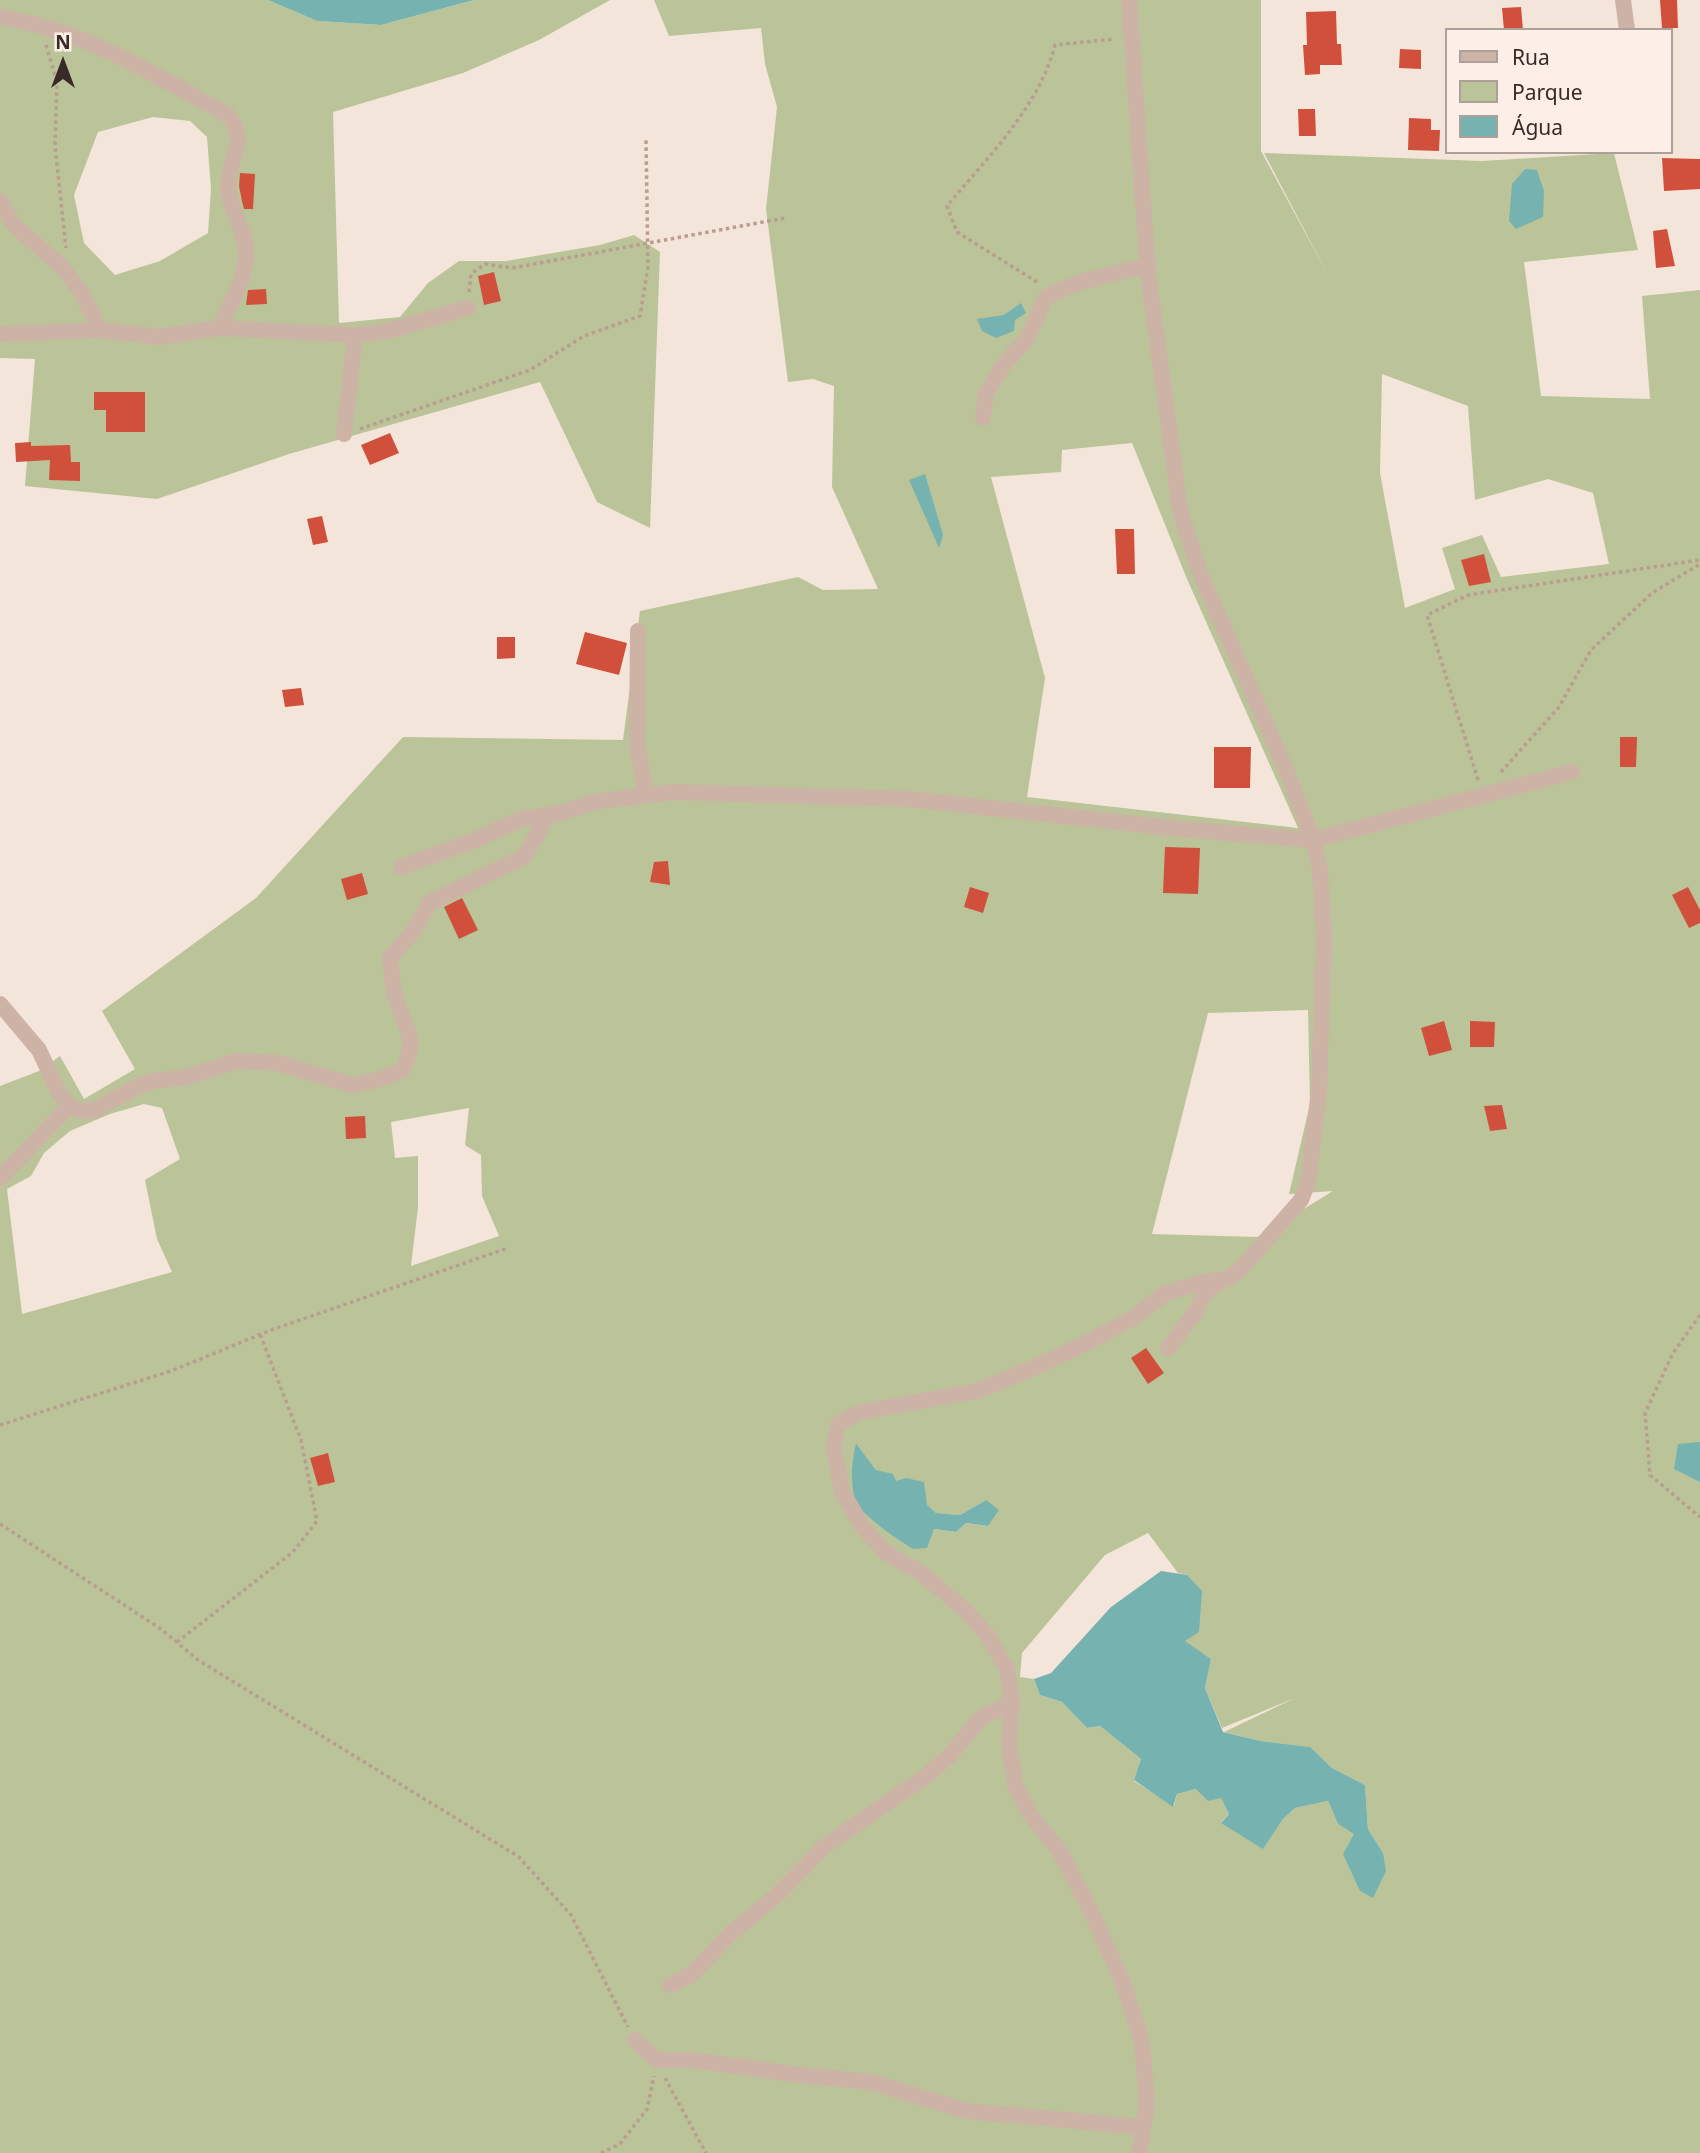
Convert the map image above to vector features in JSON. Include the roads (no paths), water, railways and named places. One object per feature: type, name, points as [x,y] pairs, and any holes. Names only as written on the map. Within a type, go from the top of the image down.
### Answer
[{"type":"street","points":[[1129,0],[1148,265],[1180,510],[1199,571],[1287,772],[1313,840],[1320,870],[1324,938],[1319,1091],[1308,1182],[1301,1200],[1290,1215],[1238,1272],[1204,1295],[1195,1313],[1168,1348]]},
{"type":"street","points":[[1623,0],[1627,28]]},
{"type":"street","points":[[0,17],[41,26],[95,43],[228,115],[236,125],[238,136],[229,173],[229,198],[245,244],[246,259],[236,292],[219,328]]},
{"type":"street","points":[[0,201],[13,224],[46,252],[81,292],[100,330]]},
{"type":"street","points":[[983,418],[986,394],[1004,364],[1027,339],[1046,297],[1077,283],[1148,265]]},
{"type":"street","points":[[0,334],[100,330],[160,337],[219,328],[355,335],[387,331],[468,308]]},
{"type":"street","points":[[344,434],[355,335]]},
{"type":"street","points":[[638,631],[637,744],[646,794]]},
{"type":"street","points":[[401,867],[475,840],[522,819],[646,794],[708,791],[909,799],[1181,829],[1313,840],[1572,772]]},
{"type":"street","points":[[0,1004],[39,1050],[58,1091],[69,1106],[81,1111],[94,1110],[153,1081],[186,1077],[237,1061],[278,1063],[352,1085],[376,1080],[402,1071],[411,1055],[410,1034],[396,1000],[390,958],[414,930],[430,902],[524,857],[550,815]]},
{"type":"street","points":[[0,1178],[69,1106]]},
{"type":"street","points":[[1139,2153],[1147,2104],[1142,2042],[1124,1983],[1090,1909],[1060,1852],[1030,1814],[1015,1785],[1009,1743],[1012,1702],[1007,1669],[988,1636],[965,1610],[921,1573],[886,1553],[862,1526],[842,1491],[834,1447],[838,1424],[860,1412],[977,1391],[1088,1342],[1133,1318],[1166,1293],[1203,1282],[1224,1280]]},
{"type":"street","points":[[670,1985],[692,1974],[730,1934],[777,1895],[825,1846],[926,1776],[949,1756],[981,1718],[1012,1702]]},
{"type":"street","points":[[635,2040],[657,2060],[694,2060],[872,2082],[966,2111],[1143,2127]]},
{"type":"water","points":[[268,0],[474,0],[381,25],[317,21]]},
{"type":"water","points":[[1525,169],[1537,170],[1544,191],[1543,217],[1516,229],[1509,221],[1512,184]]},
{"type":"water","points":[[1021,303],[1026,313],[1015,320],[1014,331],[996,338],[982,331],[977,319],[1004,315]]},
{"type":"water","points":[[925,474],[943,535],[939,548],[909,480]]},
{"type":"water","points":[[1700,1442],[1700,1482],[1674,1469],[1678,1444]]},
{"type":"water","points":[[856,1443],[876,1470],[893,1474],[896,1481],[906,1478],[924,1482],[927,1505],[936,1513],[960,1515],[986,1500],[999,1510],[988,1526],[966,1523],[956,1532],[934,1529],[927,1548],[913,1549],[872,1520],[856,1502],[852,1476]]},
{"type":"water","points":[[1161,1571],[1187,1575],[1202,1591],[1199,1632],[1185,1641],[1211,1659],[1205,1688],[1223,1732],[1261,1741],[1310,1747],[1332,1768],[1365,1785],[1368,1829],[1383,1853],[1386,1871],[1373,1898],[1360,1891],[1343,1854],[1354,1834],[1338,1824],[1328,1801],[1295,1808],[1283,1819],[1263,1849],[1221,1823],[1229,1814],[1221,1798],[1208,1801],[1196,1789],[1177,1794],[1173,1807],[1134,1780],[1141,1759],[1100,1726],[1087,1728],[1062,1702],[1040,1695],[1034,1679],[1051,1673],[1111,1607]]}]
